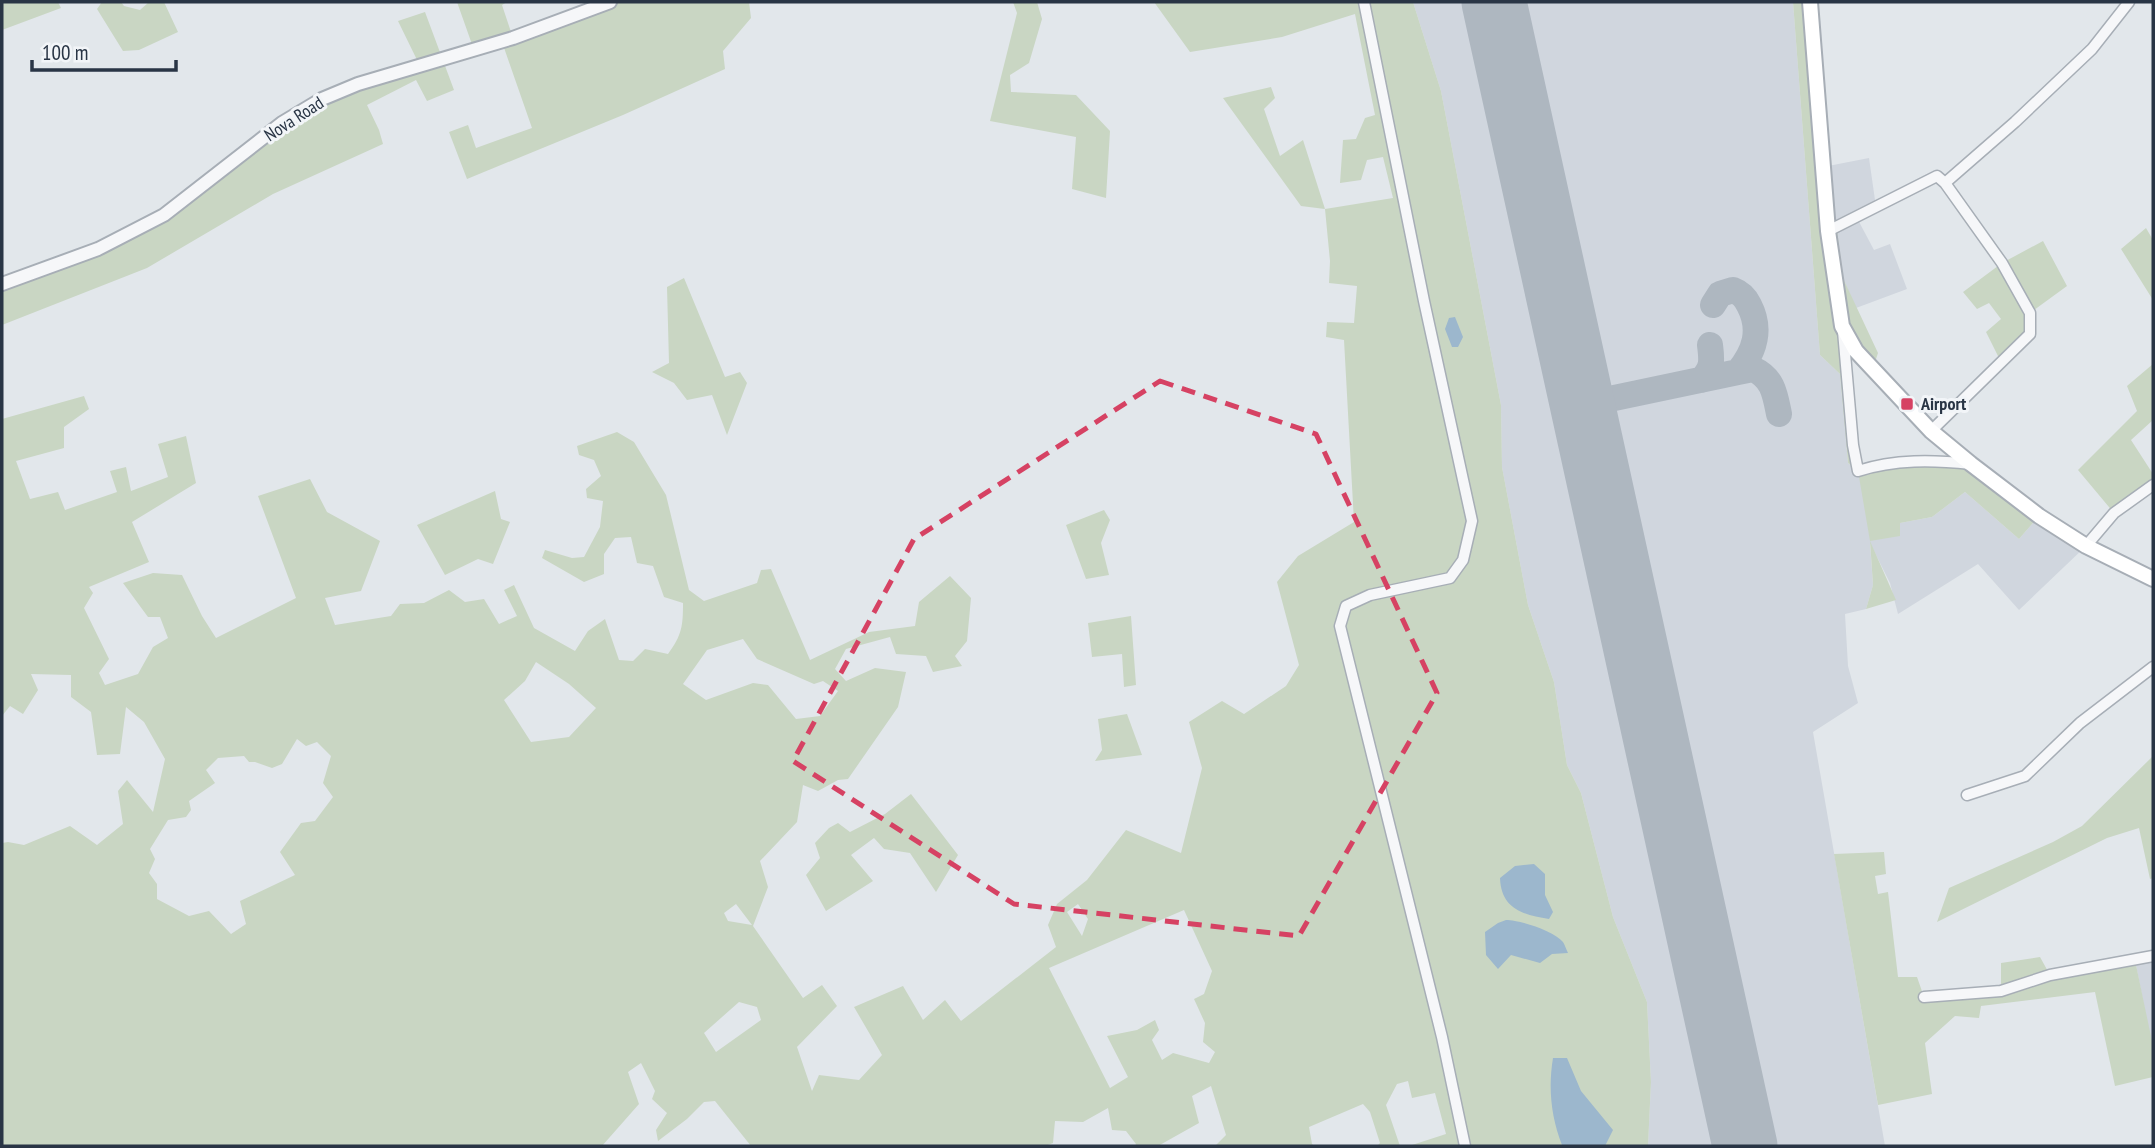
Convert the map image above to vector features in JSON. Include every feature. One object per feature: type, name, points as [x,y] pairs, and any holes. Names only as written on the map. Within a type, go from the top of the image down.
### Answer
[{"type":"main road","points":[[1810,2],[1828,231],[1842,326],[1856,351],[1931,431],[1971,464],[2039,516],[2085,546],[2153,579]]},
{"type":"street","name":"Nova Road","points":[[2,284],[98,249],[164,215],[282,123],[322,99],[358,83],[513,38],[610,2]]},
{"type":"street","points":[[1364,2],[1424,301],[1472,521],[1463,560],[1450,578],[1370,595],[1346,606],[1340,626],[1442,1037],[1465,1146]]},
{"type":"street","points":[[1945,183],[2092,49],[2129,2]]},
{"type":"street","points":[[1828,231],[1937,176],[1945,183],[2002,263],[2025,303],[2030,313],[2030,334],[1931,431]]},
{"type":"street","points":[[1842,326],[1853,445],[1858,471],[1878,465],[1936,460],[1971,464]]},
{"type":"street","points":[[2085,546],[2114,513],[2153,485]]},
{"type":"street","points":[[1967,795],[2025,776],[2080,723],[2153,667]]},
{"type":"street","points":[[1924,997],[2001,990],[2050,975],[2153,956]]},
{"type":"highlighted area","points":[[1160,381],[1316,434],[1437,693],[1299,936],[1014,904],[793,761],[914,539]]},
{"type":"shaded area","points":[[1413,2],[1793,2],[1820,355],[1840,374],[1848,463],[1858,471],[1900,523],[1932,517],[1965,492],[2019,539],[2039,516],[2086,546],[2019,610],[1978,564],[1898,614],[1890,583],[1870,543],[1873,585],[1866,609],[1845,614],[1848,666],[1858,703],[1813,732],[1885,1146],[1648,1146],[1651,1082],[1647,1002],[1613,917],[1581,793],[1567,765],[1554,682],[1528,605],[1502,467],[1501,405],[1441,91]]},
{"type":"shaded area","points":[[1869,158],[1876,207],[1857,218],[1874,250],[1890,244],[1907,289],[1856,308],[1842,276],[1837,228],[1828,231],[1823,167]]},
{"type":"shaded area","points":[[2153,956],[2153,1040],[2151,1041],[2135,960]]},
{"type":"green space","points":[[2,2],[58,2],[61,8],[2,30]]},
{"type":"green space","points":[[102,2],[121,2],[124,6],[140,10],[149,2],[164,2],[178,32],[139,50],[123,51],[97,9]]},
{"type":"green space","points":[[457,2],[507,2],[502,5],[513,38],[610,2],[749,2],[751,18],[723,51],[725,69],[623,115],[467,179],[449,132],[468,125],[476,148],[532,128],[502,42],[474,50]]},
{"type":"green space","points":[[1013,2],[1037,2],[1042,19],[1029,63],[1010,75],[1011,92],[1076,95],[1110,131],[1106,198],[1072,189],[1076,137],[990,121],[1017,13]]},
{"type":"green space","points":[[1154,2],[1413,2],[1441,91],[1501,405],[1502,467],[1528,605],[1554,682],[1567,765],[1581,793],[1613,917],[1647,1002],[1651,1082],[1648,1146],[1409,1146],[1446,1134],[1435,1093],[1412,1098],[1408,1081],[1397,1084],[1386,1105],[1400,1146],[1377,1146],[1380,1143],[1370,1112],[1363,1104],[1309,1127],[1314,1146],[1215,1146],[1226,1135],[1211,1086],[1192,1096],[1199,1123],[1158,1146],[1135,1146],[1126,1131],[1112,1130],[1108,1108],[1083,1122],[1055,1121],[1053,1143],[1045,1146],[751,1146],[715,1101],[704,1102],[658,1141],[656,1130],[667,1113],[652,1099],[655,1091],[641,1063],[628,1072],[639,1104],[602,1146],[2,1146],[2,843],[24,845],[70,826],[97,845],[123,824],[118,791],[127,780],[153,812],[165,759],[144,722],[126,707],[120,754],[97,755],[91,712],[71,697],[71,675],[31,674],[38,690],[23,714],[10,706],[2,716],[2,419],[84,396],[89,409],[64,427],[64,448],[16,461],[30,499],[58,492],[65,510],[117,492],[110,471],[126,467],[131,491],[168,477],[158,444],[186,436],[196,483],[132,522],[149,562],[89,587],[93,593],[84,608],[109,659],[99,673],[105,685],[138,674],[153,647],[168,638],[160,617],[148,617],[123,583],[153,573],[182,575],[216,638],[296,598],[258,496],[310,479],[327,512],[380,541],[361,591],[325,598],[335,625],[391,616],[400,604],[424,603],[449,590],[465,602],[484,599],[499,624],[517,616],[504,590],[514,585],[534,628],[575,651],[588,631],[605,619],[619,660],[633,661],[645,649],[668,654],[681,630],[683,603],[664,597],[653,566],[637,563],[631,537],[615,538],[604,554],[604,574],[584,582],[542,558],[545,550],[572,558],[584,557],[600,527],[603,501],[587,498],[586,489],[601,476],[594,460],[579,455],[577,446],[617,432],[634,442],[666,495],[689,590],[704,601],[757,583],[761,570],[771,569],[810,660],[869,632],[915,626],[919,602],[950,576],[971,598],[967,641],[955,656],[962,666],[933,672],[926,656],[896,654],[890,637],[846,649],[835,669],[846,681],[875,668],[906,672],[898,707],[848,779],[838,780],[818,791],[803,785],[797,822],[760,861],[768,887],[753,926],[803,998],[822,985],[837,1006],[797,1047],[812,1091],[819,1075],[859,1080],[882,1055],[854,1007],[903,986],[923,1020],[945,1000],[961,1021],[1056,947],[1048,925],[1057,904],[1087,880],[1126,830],[1181,853],[1202,768],[1189,722],[1222,701],[1244,714],[1286,686],[1299,665],[1277,582],[1298,556],[1354,522],[1344,340],[1326,337],[1327,322],[1354,323],[1357,286],[1329,283],[1330,261],[1325,209],[1393,198],[1383,157],[1367,160],[1361,180],[1340,183],[1343,140],[1356,139],[1365,118],[1375,115],[1355,14],[1282,37],[1190,52]],"holes":[[[743,639],[757,659],[814,684],[823,681],[838,691],[820,716],[796,719],[768,685],[753,683],[706,700],[683,684],[707,650]],[[536,662],[569,684],[596,708],[569,737],[531,742],[504,700],[525,681]],[[297,739],[306,746],[317,742],[331,756],[323,783],[333,797],[315,821],[301,823],[280,852],[295,875],[240,901],[246,924],[231,934],[209,911],[189,916],[157,899],[157,884],[149,873],[155,859],[150,849],[168,820],[186,817],[191,810],[189,801],[215,783],[206,770],[218,758],[244,756],[249,762],[272,768],[282,764]],[[736,904],[752,925],[728,921],[724,913]],[[1078,904],[1088,919],[1082,936],[1067,912]],[[1184,910],[1212,971],[1204,994],[1194,999],[1205,1023],[1203,1042],[1215,1052],[1209,1063],[1173,1053],[1162,1060],[1152,1040],[1159,1030],[1155,1020],[1137,1030],[1107,1036],[1128,1077],[1110,1088],[1049,968]],[[739,1002],[757,1007],[761,1020],[716,1052],[704,1033]]]},
{"type":"green space","points":[[1793,2],[1810,2],[1828,231],[1837,228],[1842,276],[1878,353],[1872,371],[1843,328],[1858,470],[1878,465],[1971,464],[2039,516],[2019,539],[1965,492],[1932,517],[1900,523],[1900,536],[1870,541],[1858,471],[1848,463],[1840,374],[1820,355]]},
{"type":"green space","points":[[425,12],[454,90],[427,101],[416,80],[367,105],[383,144],[273,194],[147,268],[2,325],[2,284],[164,215],[322,99],[419,64],[398,21]]},
{"type":"green space","points":[[1271,87],[1275,98],[1264,109],[1280,156],[1303,140],[1325,209],[1301,206],[1223,98]]},
{"type":"green space","points":[[2146,228],[2153,240],[2153,300],[2121,249]]},
{"type":"green space","points":[[2043,241],[2067,286],[2030,313],[2030,334],[2001,362],[1986,332],[2001,319],[1989,303],[1977,309],[1963,292],[2002,263]]},
{"type":"green space","points":[[684,278],[725,377],[740,372],[747,383],[727,435],[712,395],[687,400],[674,383],[652,372],[669,363],[667,287]]},
{"type":"green space","points":[[2153,364],[2153,420],[2131,440],[2153,474],[2153,491],[2114,513],[2078,470],[2137,411],[2127,386]]},
{"type":"green space","points":[[495,491],[501,519],[510,522],[493,564],[478,559],[445,575],[417,525]]},
{"type":"green space","points":[[1104,510],[1110,520],[1101,543],[1109,575],[1086,579],[1066,525]]},
{"type":"green space","points":[[1870,541],[1896,600],[1866,609],[1873,585]]},
{"type":"green space","points":[[1131,616],[1136,685],[1124,687],[1122,654],[1092,657],[1088,623]]},
{"type":"green space","points":[[1127,714],[1142,755],[1095,761],[1102,750],[1098,719]]},
{"type":"green space","points":[[2153,756],[2153,878],[2150,879],[2139,828],[2107,838],[1937,922],[1949,888],[2053,842],[2082,826]]},
{"type":"green space","points":[[911,794],[958,855],[936,892],[910,853],[884,849],[874,838],[851,855],[873,881],[826,911],[806,875],[820,858],[815,843],[829,828],[838,823],[850,832],[885,814]]},
{"type":"green space","points":[[1884,852],[1886,874],[1875,876],[1878,894],[1888,892],[1898,977],[1917,977],[1924,997],[2001,991],[2001,963],[2040,957],[2050,975],[2135,960],[2153,1046],[2153,1077],[2115,1086],[2095,992],[1981,1006],[1979,1018],[1955,1016],[1925,1043],[1932,1094],[1878,1105],[1834,854]]},
{"type":"water","points":[[1455,317],[1463,337],[1458,347],[1452,347],[1445,329],[1449,318]]},
{"type":"water","points":[[1534,864],[1545,874],[1545,895],[1553,912],[1549,919],[1515,908],[1504,896],[1501,888],[1500,878],[1515,866]]},
{"type":"water","points":[[1506,920],[1545,930],[1563,942],[1568,953],[1552,954],[1540,963],[1511,955],[1498,969],[1486,955],[1485,932]]},
{"type":"water","points":[[1553,1058],[1567,1058],[1581,1091],[1613,1130],[1605,1146],[1562,1145],[1552,1102]]},
{"type":"taxiway","points":[[1590,440],[1590,414],[1600,401],[1738,372],[1749,356],[1755,340],[1753,314],[1741,294],[1733,290],[1720,294],[1713,305]]},
{"type":"taxiway","points":[[1701,380],[1711,364],[1710,345]]},
{"type":"taxiway","points":[[1738,372],[1753,369],[1765,377],[1774,393],[1779,414]]},
{"type":"taxiway","points":[[1578,383],[1587,396],[1600,401]]},
{"type":"runway","points":[[1494,2],[1745,1146]]},
{"type":"place","name":"Airport","points":[[1907,404]]}]
